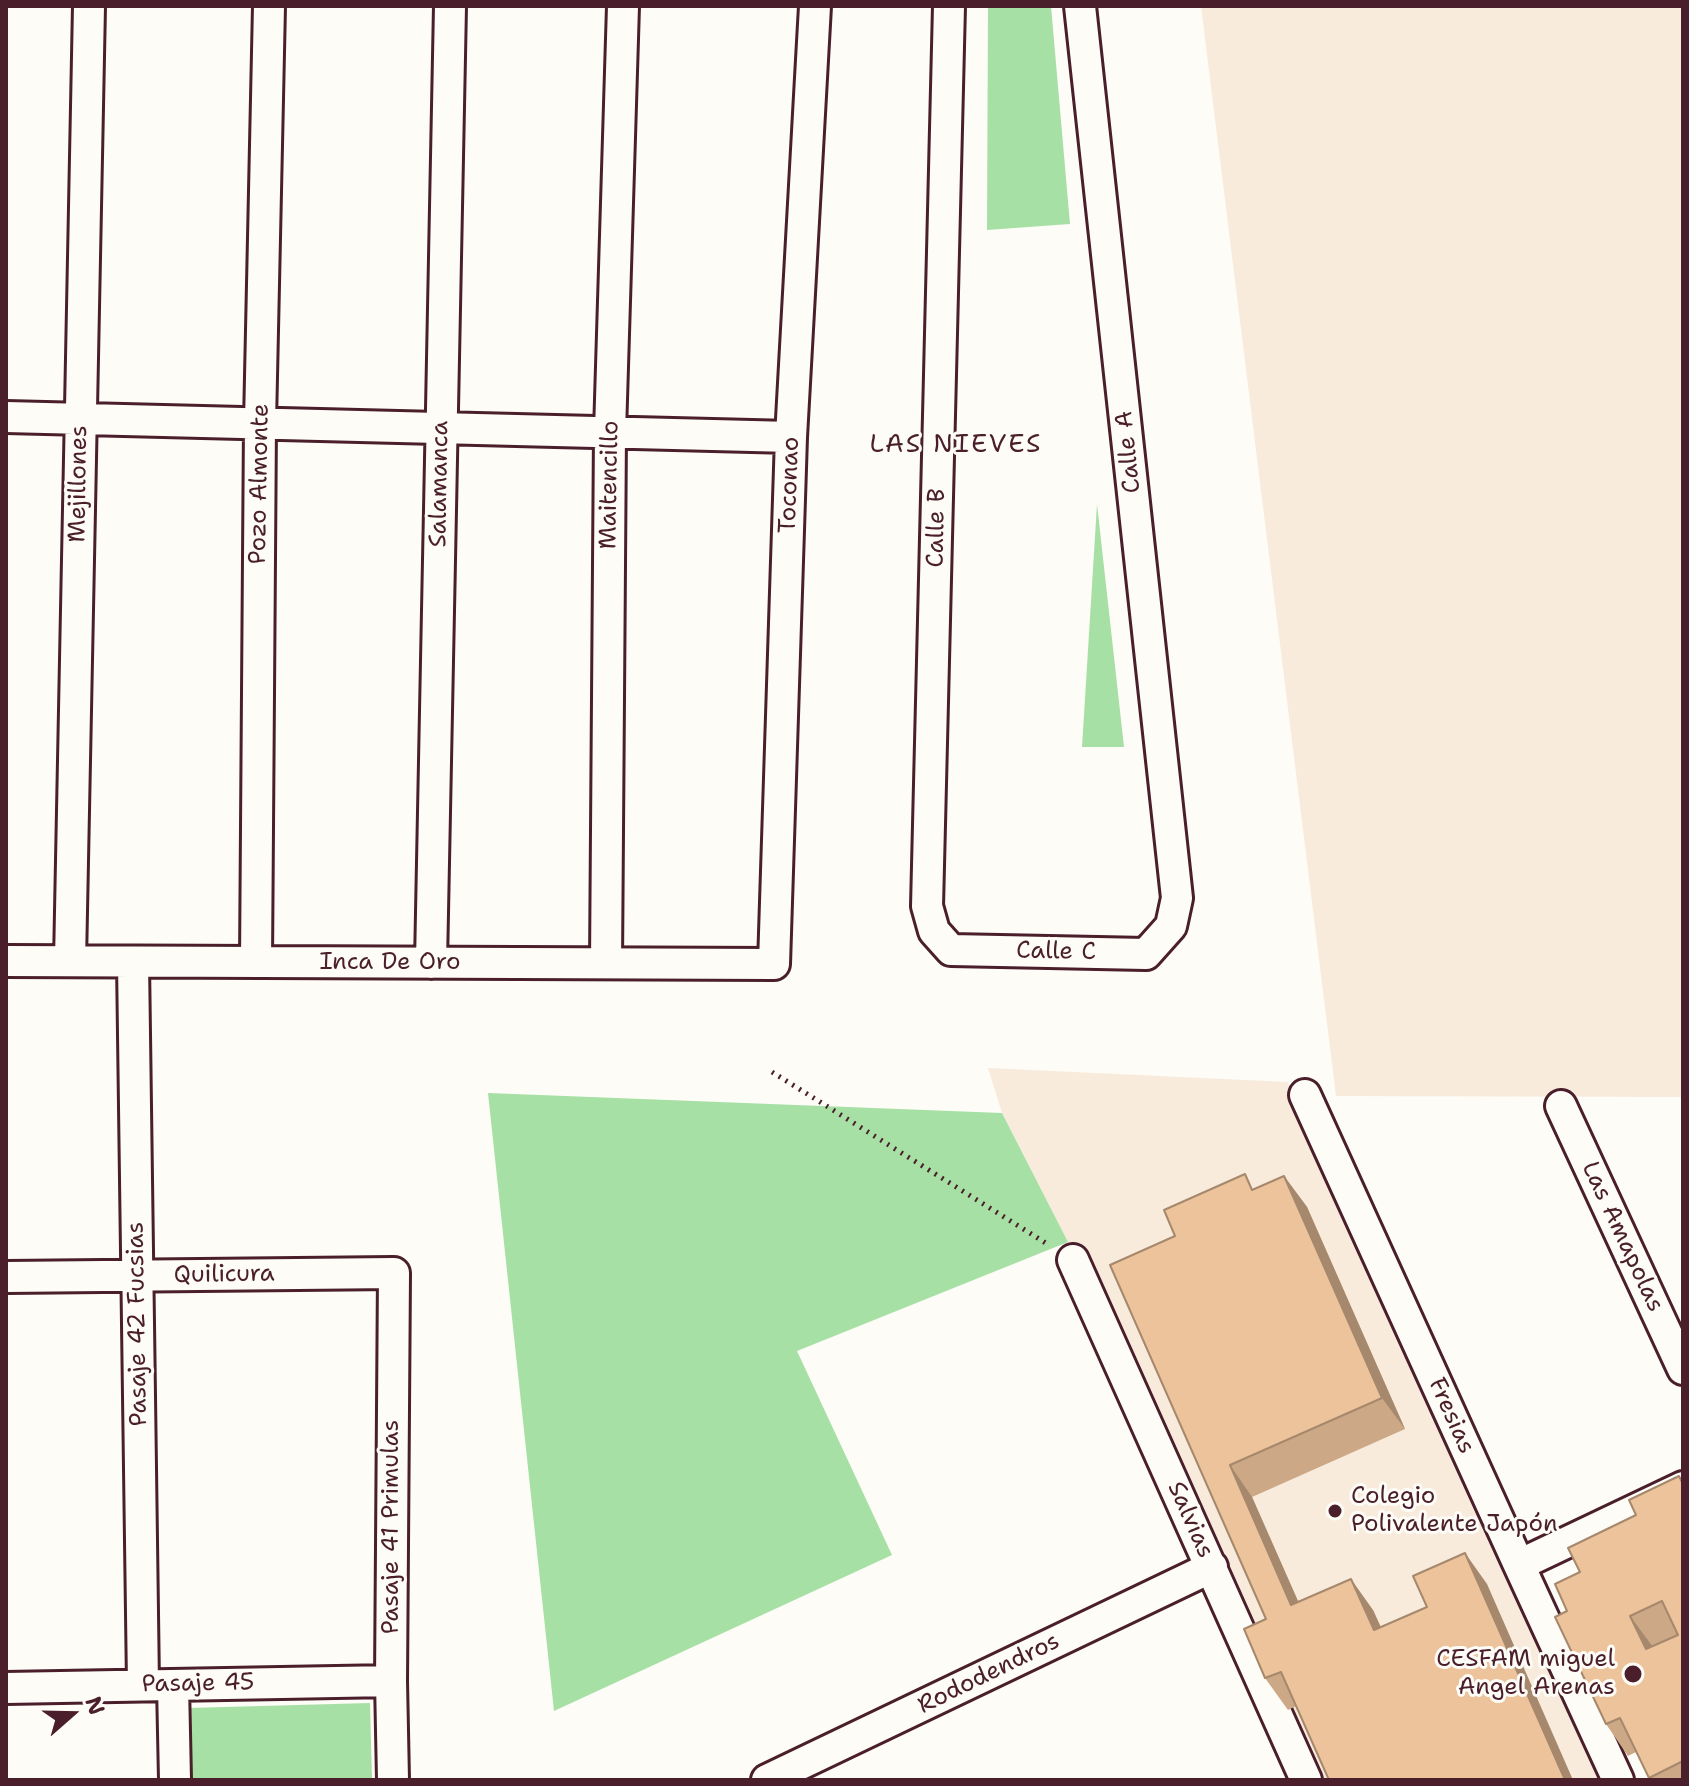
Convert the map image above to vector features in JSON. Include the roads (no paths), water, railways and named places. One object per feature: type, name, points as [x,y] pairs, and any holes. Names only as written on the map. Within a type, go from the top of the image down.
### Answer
[{"type":"street","name":"Mejillones","points":[[70,961],[89,6]]},
{"type":"street","name":"Pozo Almonte","points":[[256,962],[260,423],[269,6]]},
{"type":"street","name":"Salamanca","points":[[431,963],[450,6]]},
{"type":"street","name":"Maitencillo","points":[[606,963],[610,432],[623,6]]},
{"type":"street","name":"Toconao","points":[[774,964],[791,437],[815,6]]},
{"type":"street","name":"Calle B","points":[[927,906],[949,6]]},
{"type":"street","name":"Calle A","points":[[1080,6],[1177,898]]},
{"type":"street","points":[[6,417],[791,437]]},
{"type":"street","name":"Calle C","points":[[927,906],[934,931],[951,950],[1146,954],[1171,926],[1177,898]]},
{"type":"street","name":"Inca De Oro","points":[[6,961],[774,964]]},
{"type":"street","name":"Pasaje 42 Fucsias","points":[[133,962],[143,1685]]},
{"type":"street","name":"Fresias","points":[[1305,1095],[1618,1780]]},
{"type":"street","name":"Las Amapolas","points":[[1561,1106],[1683,1369]]},
{"type":"street","name":"Salvias","points":[[1073,1260],[1306,1780]]},
{"type":"street","name":"Quilicura","points":[[6,1277],[394,1273]]},
{"type":"street","name":"Pasaje 41 Primulas","points":[[393,1780],[394,1273]]},
{"type":"street","points":[[1519,1565],[1683,1487]]},
{"type":"street","name":"Rododendros","points":[[767,1780],[1212,1567]]},
{"type":"street","name":"Pasaje 45","points":[[6,1688],[391,1681]]},
{"type":"street","points":[[173,1685],[175,1780]]},
{"type":"place","name":"Colegio Polivalente Japón","points":[[1335,1511]]},
{"type":"place","name":"CESFAM miguel Angel Arenas","points":[[1633,1674]]},
{"type":"district","name":"LAS NIEVES","points":[[956,445]]}]
